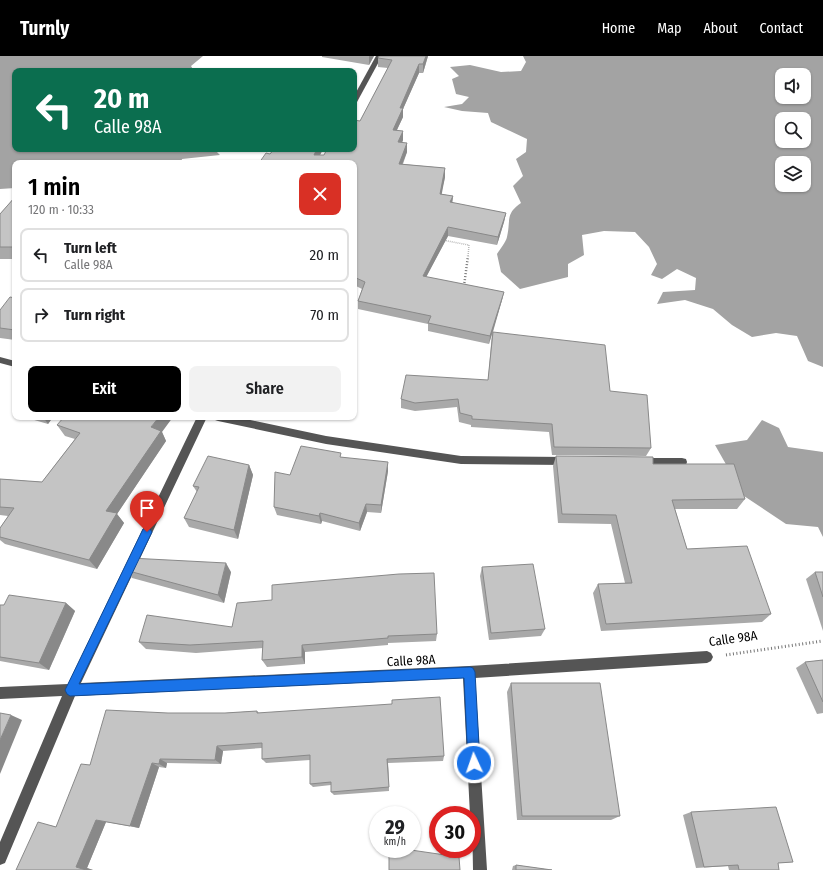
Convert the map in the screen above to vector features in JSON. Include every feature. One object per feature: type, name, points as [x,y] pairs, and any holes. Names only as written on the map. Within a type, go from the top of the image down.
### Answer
[{"type":"street","points":[[357,96],[379,56]]},
{"type":"street","points":[[0,360],[12,363]]},
{"type":"street","points":[[0,858],[70,690],[201,420]]},
{"type":"street","points":[[232,420],[326,440],[461,460],[579,461]]},
{"type":"street","points":[[627,462],[682,462]]},
{"type":"street","name":"Calle 98A","points":[[0,693],[470,672],[707,657]]},
{"type":"street","points":[[470,672],[480,870]]},
{"type":"path","points":[[438,240],[469,245],[464,291]]},
{"type":"path","name":"Calle 98A","points":[[707,657],[823,641]]},
{"type":"shaded area","points":[[0,56],[203,56],[191,66],[192,68],[12,68],[12,152],[217,152],[220,155],[182,160],[12,160],[12,188],[0,189]]},
{"type":"shaded area","points":[[523,56],[823,56],[823,367],[808,361],[797,336],[776,333],[752,337],[732,325],[713,309],[685,300],[657,304],[663,292],[695,290],[696,278],[677,269],[662,279],[651,275],[657,264],[649,247],[635,232],[604,231],[582,235],[584,255],[568,264],[568,277],[520,289],[501,272],[497,254],[506,239],[511,214],[521,203],[513,186],[523,176],[516,159],[526,152],[527,139],[491,122],[488,113],[462,111],[444,107],[462,104],[469,97],[456,94],[452,79],[459,76],[450,67],[470,65],[501,72],[521,71],[526,62]]},
{"type":"shaded area","points":[[762,420],[779,428],[788,447],[823,452],[823,537],[818,527],[786,524],[744,496],[715,445],[747,440]]},
{"type":"building","points":[[379,56],[426,56],[423,64],[419,64],[400,108],[403,108],[393,130],[403,131],[398,142],[407,143],[399,164],[445,168],[440,194],[453,196],[450,202],[506,213],[498,237],[448,227],[423,276],[504,292],[490,336],[428,323],[431,316],[358,301],[365,282],[357,278],[357,160],[261,160],[266,153],[270,154],[272,152],[316,152],[314,155],[324,155],[326,152],[357,152],[357,120],[360,121],[392,60],[378,58]]},
{"type":"building","points":[[12,200],[12,247],[0,247],[0,214]]},
{"type":"building","points":[[10,297],[12,297],[12,330],[0,328],[0,310]]},
{"type":"building","points":[[493,332],[605,345],[610,391],[647,395],[651,448],[554,447],[552,424],[472,419],[472,416],[460,413],[458,399],[415,403],[401,399],[406,375],[488,380]]},
{"type":"building","points":[[61,420],[157,420],[151,427],[161,431],[106,511],[117,513],[89,560],[0,537],[0,528],[14,508],[0,507],[0,479],[42,482],[80,433],[57,425]]},
{"type":"building","points":[[301,446],[341,453],[340,457],[388,462],[381,505],[366,504],[359,523],[320,513],[319,516],[274,507],[275,472],[290,475]]},
{"type":"building","points":[[208,456],[249,465],[234,530],[184,518],[199,487],[193,486]]},
{"type":"building","points":[[556,456],[653,457],[653,464],[734,464],[745,499],[672,500],[687,549],[747,546],[771,614],[606,624],[598,584],[632,583],[616,515],[562,514]]},
{"type":"building","points":[[130,558],[226,563],[218,595],[125,570]]},
{"type":"building","points":[[533,564],[545,629],[491,633],[482,567]]},
{"type":"building","points":[[815,572],[823,572],[823,597]]},
{"type":"building","points":[[434,573],[437,634],[388,636],[388,638],[302,645],[302,657],[262,660],[263,641],[190,645],[139,642],[147,615],[232,627],[237,603],[272,600],[272,585],[399,574]]},
{"type":"building","points":[[9,595],[66,603],[39,663],[0,657],[0,605],[4,605]]},
{"type":"building","points":[[823,660],[823,702],[805,662]]},
{"type":"building","points":[[511,683],[600,683],[620,816],[522,816]]},
{"type":"building","points":[[440,697],[444,756],[387,759],[389,787],[331,792],[331,782],[310,784],[310,755],[262,759],[262,743],[217,746],[215,760],[160,759],[159,764],[152,763],[130,826],[96,820],[76,867],[86,870],[16,870],[38,822],[56,827],[81,764],[90,765],[106,710],[168,713],[225,713],[257,711],[257,713],[392,704],[392,700]]},
{"type":"building","points":[[0,713],[11,715],[0,740]]},
{"type":"building","points":[[776,807],[793,862],[778,863],[779,870],[739,870],[738,865],[704,867],[691,812]]},
{"type":"building","points":[[421,851],[429,853],[429,858],[459,858],[460,870],[389,870],[389,858],[421,858]]},
{"type":"building","points":[[516,865],[552,870],[516,870]]},
{"type":"route","points":[[147,532],[70,690],[470,672],[474,763]]}]
